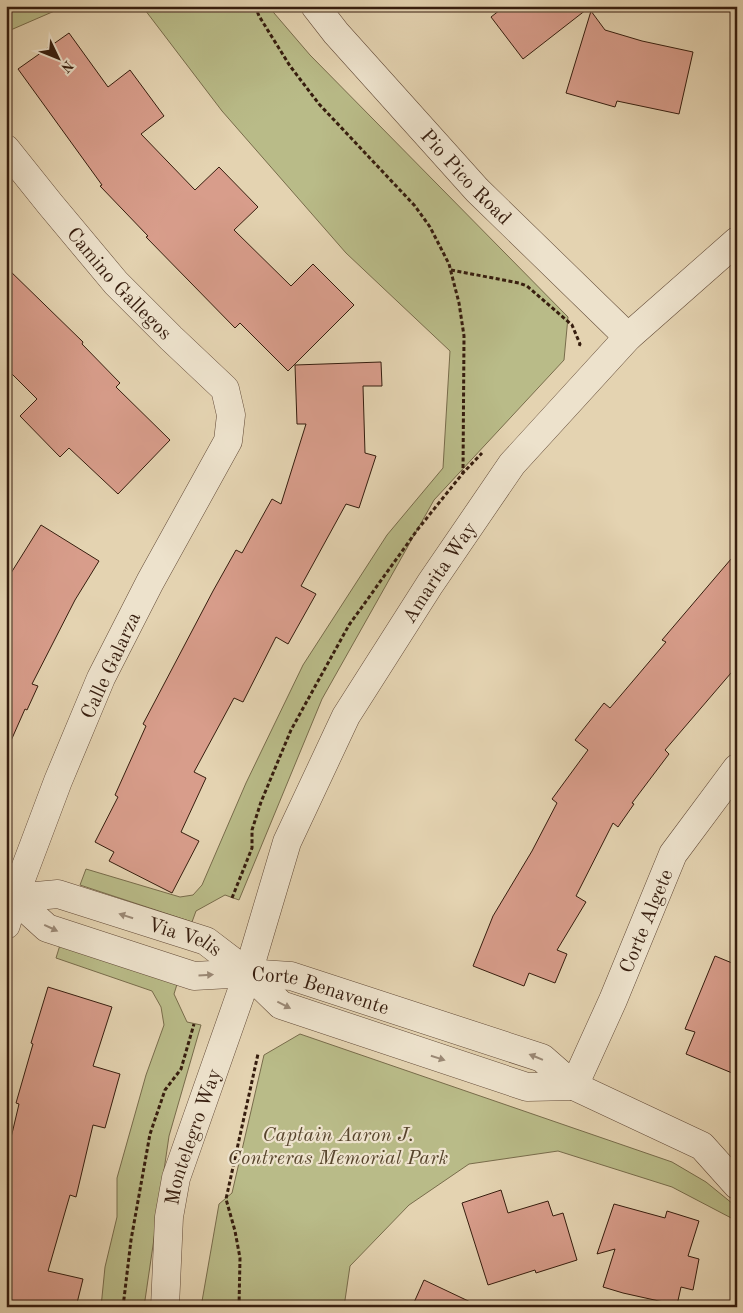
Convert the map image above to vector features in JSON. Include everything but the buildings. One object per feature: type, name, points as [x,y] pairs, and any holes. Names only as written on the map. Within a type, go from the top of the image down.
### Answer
[{"type":"street","name":"Pio Pico Road","points":[[315,6],[336,33],[477,190],[628,337]]},
{"type":"street","name":"Camino Gallegos","points":[[6,149],[116,282],[225,389],[231,415]]},
{"type":"street","name":"Amarita Way","points":[[248,973],[287,842],[346,716],[430,584],[512,464],[628,337],[737,241]]},
{"type":"street","name":"Calle Galarza","points":[[6,925],[14,898],[58,781],[102,678],[150,582],[228,441],[231,415]]},
{"type":"street","name":"Corte Algete","points":[[574,1086],[613,1000],[673,854],[737,768]]},
{"type":"street","name":"Via Velis","points":[[14,898],[58,894],[150,923],[206,941],[248,973]]},
{"type":"street","name":"Via Velis","points":[[14,898],[47,928],[184,973],[194,976],[248,973]]},
{"type":"street","name":"Corte Benavente","points":[[248,973],[291,976],[542,1058],[574,1086],[702,1146],[737,1185]]},
{"type":"street","name":"Montelegro Way","points":[[165,1307],[169,1217],[176,1178],[248,973]]},
{"type":"path","points":[[255,6],[259,16],[290,66],[319,104],[415,206],[430,227],[450,270],[459,303],[464,336],[463,473]]},
{"type":"path","points":[[450,270],[527,286],[572,325],[580,344]]},
{"type":"path","points":[[239,1307],[240,1258],[226,1199],[258,1054]]},
{"type":"green space","points":[[6,6],[66,6],[6,32]]},
{"type":"green space","points":[[142,6],[268,6],[310,55],[568,317],[564,360],[434,500],[322,699],[239,900],[225,895],[196,911],[192,922],[80,885],[86,869],[180,897],[193,895],[202,885],[246,783],[303,665],[387,535],[443,468],[450,351],[346,253],[222,111]]},
{"type":"green space","points":[[60,945],[178,981],[174,994],[187,1022],[201,1025],[169,1136],[144,1307],[101,1307],[105,1267],[117,1217],[117,1178],[146,1075],[164,1025],[161,1007],[152,991],[56,958]]},
{"type":"green space","name":"Captain Aaron J. Contreras Memorial Park","points":[[300,1034],[672,1162],[706,1182],[733,1204],[737,1208],[737,1221],[672,1187],[558,1151],[469,1164],[409,1205],[350,1266],[344,1307],[201,1307],[219,1204],[232,1193],[264,1055]]}]
